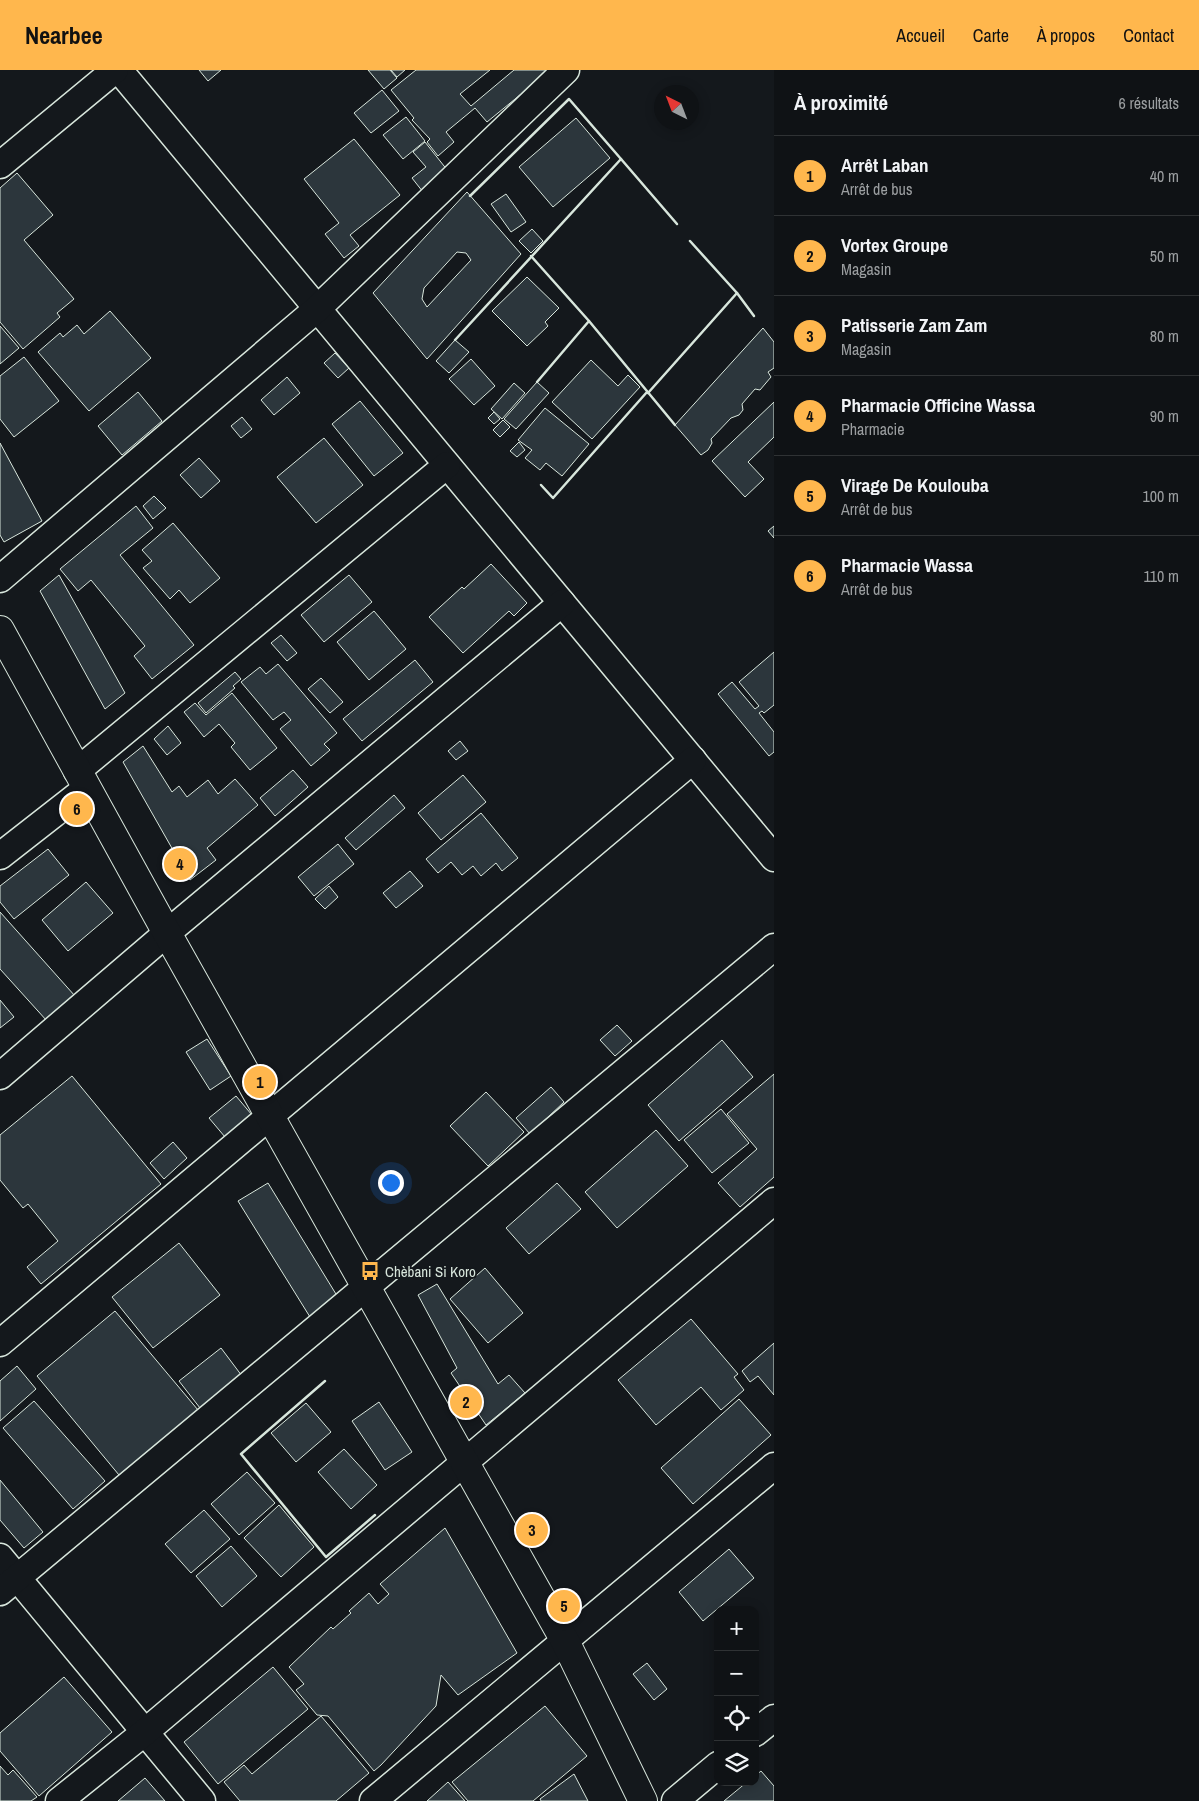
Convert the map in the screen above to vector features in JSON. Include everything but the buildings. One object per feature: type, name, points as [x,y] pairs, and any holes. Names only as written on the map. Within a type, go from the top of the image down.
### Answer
[{"type":"main road","points":[[0,630],[167,933],[565,1641],[643,1801]]},
{"type":"street","points":[[0,165],[117,70],[774,858]]},
{"type":"street","points":[[0,579],[317,309],[566,70]]},
{"type":"street","points":[[0,856],[82,780],[447,465]]},
{"type":"street","points":[[0,1076],[167,933],[562,603]]},
{"type":"street","points":[[0,1343],[693,760]]},
{"type":"street","points":[[8,1585],[774,947]]},
{"type":"street","points":[[59,1801],[144,1732],[774,1201]]},
{"type":"street","points":[[373,1801],[774,1466]]},
{"type":"street","points":[[0,1558],[8,1585],[144,1732],[202,1801]]},
{"type":"street","points":[[759,1730],[774,1718]]},
{"type":"street","points":[[675,1801],[714,1768]]},
{"type":"wall","points":[[455,340],[621,159],[569,99],[470,196]]},
{"type":"wall","points":[[621,159],[677,224]]},
{"type":"wall","points":[[690,241],[737,293]]},
{"type":"wall","points":[[531,256],[589,321],[537,382]]},
{"type":"wall","points":[[648,393],[737,293],[754,316]]},
{"type":"wall","points":[[589,321],[675,425]]},
{"type":"wall","points":[[541,485],[553,498],[647,392]]},
{"type":"wall","points":[[325,1381],[241,1454],[326,1557],[375,1515]]},
{"type":"place","name":"Pharmacie Wassa","points":[[77,809]]},
{"type":"place","name":"Pharmacie Officine Wassa","points":[[180,864]]},
{"type":"place","name":"Arrêt Laban","points":[[260,1082]]},
{"type":"place","name":"Chèbani Si Koro","points":[[370,1271]]},
{"type":"place","name":"Vortex Groupe","points":[[466,1402]]},
{"type":"place","name":"Patisserie Zam Zam","points":[[532,1530]]},
{"type":"place","name":"Virage De Koulouba","points":[[564,1606]]}]
